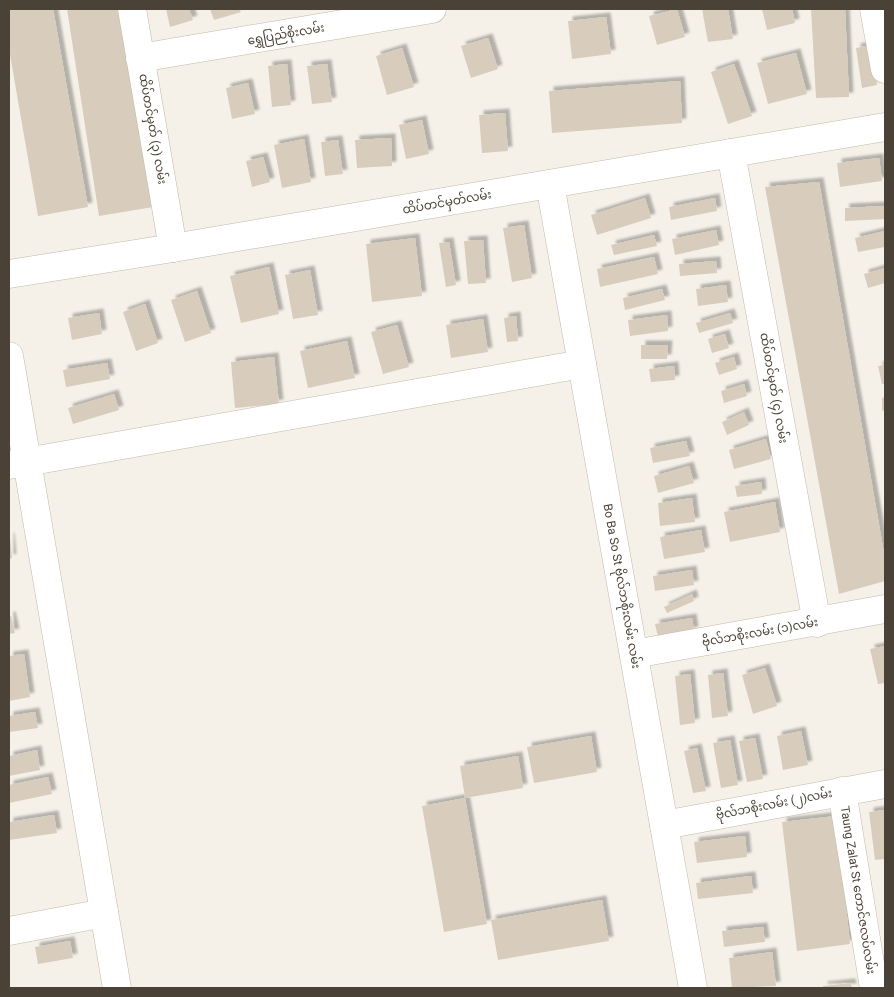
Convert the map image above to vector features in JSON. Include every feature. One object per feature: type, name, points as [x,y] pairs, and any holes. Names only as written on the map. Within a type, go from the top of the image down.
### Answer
[{"type":"street","name":"ထိပ်တင်မှတ် (၃) လမ်း","points":[[132,9],[174,248]]},
{"type":"street","name":"ရွှေပြည်စိုးလမ်း","points":[[140,58],[432,9]]},
{"type":"street","points":[[874,9],[885,69]]},
{"type":"street","name":"ထိပ်တင်မှတ်လမ်း","points":[[9,274],[174,248],[885,127]]},
{"type":"street","name":"ထိပ်တင်မှတ် (၄) လမ်း","points":[[731,153],[817,623]]},
{"type":"street","name":"Bo Ba So St ဗိုလ်ဘစိုးလမ်း လမ်း","points":[[550,184],[693,988]]},
{"type":"street","points":[[9,356],[17,463],[117,988]]},
{"type":"street","points":[[17,463],[582,364]]},
{"type":"street","name":"ဗိုလ်ဘစိုးလမ်း (၁)လမ်း","points":[[634,654],[885,610]]},
{"type":"street","name":"ဗိုလ်ဘစိုးလမ်း (၂)လမ်း","points":[[664,825],[885,784]]},
{"type":"street","name":"Taung Zalat St တောင်ဇလပ်လမ်း","points":[[842,792],[877,951],[874,988]]},
{"type":"street","points":[[9,931],[104,913]]},
{"type":"building","points":[[9,9],[53,9],[88,207],[38,216],[9,49]]},
{"type":"building","points":[[67,9],[122,9],[153,207],[99,216]]},
{"type":"building","points":[[166,9],[189,9],[193,20],[170,27]]},
{"type":"building","points":[[210,9],[239,9],[241,12],[214,20]]},
{"type":"building","points":[[677,9],[685,37],[657,45],[649,16]]},
{"type":"building","points":[[702,9],[728,9],[733,39],[708,42]]},
{"type":"building","points":[[762,9],[792,9],[795,23],[767,30]]},
{"type":"building","points":[[811,9],[845,9],[849,97],[816,98]]},
{"type":"building","points":[[606,17],[611,54],[572,59],[568,21]]},
{"type":"building","points":[[488,38],[498,69],[471,78],[461,46]]},
{"type":"building","points":[[871,45],[877,85],[862,88],[856,48]]},
{"type":"building","points":[[402,48],[414,87],[387,95],[376,56]]},
{"type":"building","points":[[796,53],[807,94],[768,104],[757,63]]},
{"type":"building","points":[[287,64],[291,105],[272,107],[268,66]]},
{"type":"building","points":[[327,64],[332,102],[312,104],[307,66]]},
{"type":"building","points":[[734,64],[752,116],[728,124],[711,72]]},
{"type":"building","points":[[680,81],[682,123],[552,133],[549,91]]},
{"type":"building","points":[[248,83],[255,114],[232,119],[226,88]]},
{"type":"building","points":[[505,113],[508,151],[482,153],[479,115]]},
{"type":"building","points":[[422,120],[429,154],[406,159],[399,125]]},
{"type":"building","points":[[391,138],[392,166],[357,168],[355,140]]},
{"type":"building","points":[[304,139],[311,182],[282,188],[274,145]]},
{"type":"building","points":[[338,140],[343,174],[325,176],[321,142]]},
{"type":"building","points":[[263,157],[270,182],[252,187],[246,161]]},
{"type":"building","points":[[879,158],[882,181],[840,187],[837,163]]},
{"type":"building","points":[[819,182],[885,559],[885,581],[839,594],[765,187]]},
{"type":"building","points":[[645,198],[651,218],[597,235],[591,215]]},
{"type":"building","points":[[715,198],[717,211],[671,220],[669,207]]},
{"type":"building","points":[[885,206],[885,219],[845,221],[845,208]]},
{"type":"building","points":[[524,225],[532,278],[512,282],[503,228]]},
{"type":"building","points":[[716,230],[719,245],[675,255],[672,239]]},
{"type":"building","points":[[885,231],[885,247],[858,252],[855,238]]},
{"type":"building","points":[[654,235],[657,246],[614,255],[611,245]]},
{"type":"building","points":[[415,238],[422,296],[372,302],[366,244]]},
{"type":"building","points":[[483,240],[486,283],[468,284],[464,241]]},
{"type":"building","points":[[449,242],[456,285],[446,287],[439,243]]},
{"type":"building","points":[[654,257],[658,274],[600,287],[597,269]]},
{"type":"building","points":[[716,261],[717,273],[680,276],[679,264]]},
{"type":"building","points":[[269,267],[279,314],[241,323],[230,276]]},
{"type":"building","points":[[885,268],[885,283],[868,288],[864,274]]},
{"type":"building","points":[[310,270],[318,315],[293,319],[285,275]]},
{"type":"building","points":[[726,285],[728,302],[698,306],[696,289]]},
{"type":"building","points":[[662,289],[665,300],[625,310],[623,298]]},
{"type":"building","points":[[197,291],[211,333],[185,342],[171,300]]},
{"type":"building","points":[[145,304],[158,343],[136,351],[123,312]]},
{"type":"building","points":[[99,313],[102,334],[72,340],[68,318]]},
{"type":"building","points":[[730,313],[733,323],[699,333],[696,323]]},
{"type":"building","points":[[667,315],[668,331],[630,336],[628,320]]},
{"type":"building","points":[[516,316],[518,341],[507,342],[504,318]]},
{"type":"building","points":[[483,319],[488,352],[451,358],[446,325]]},
{"type":"building","points":[[397,325],[409,367],[383,374],[371,332]]},
{"type":"building","points":[[725,334],[729,348],[712,353],[708,339]]},
{"type":"building","points":[[347,341],[355,378],[308,388],[300,351]]},
{"type":"building","points":[[641,345],[668,345],[667,359],[641,359]]},
{"type":"building","points":[[274,357],[279,404],[235,408],[231,362]]},
{"type":"building","points":[[734,357],[737,369],[719,375],[715,363]]},
{"type":"building","points":[[107,363],[110,379],[66,387],[63,370]]},
{"type":"building","points":[[885,365],[885,384],[882,384],[878,366]]},
{"type":"building","points":[[674,366],[675,380],[651,382],[649,369]]},
{"type":"building","points":[[744,384],[747,396],[724,403],[721,391]]},
{"type":"building","points":[[114,394],[119,410],[73,424],[68,408]]},
{"type":"building","points":[[885,397],[885,410],[882,411],[882,398]]},
{"type":"building","points":[[744,412],[749,425],[727,435],[722,422]]},
{"type":"building","points":[[766,439],[771,459],[734,469],[729,450]]},
{"type":"building","points":[[686,441],[690,456],[653,463],[650,448]]},
{"type":"building","points":[[689,466],[694,483],[658,493],[654,476]]},
{"type":"building","points":[[761,482],[762,494],[737,497],[735,486]]},
{"type":"building","points":[[692,498],[695,522],[660,526],[658,503]]},
{"type":"building","points":[[775,502],[780,532],[730,542],[724,512]]},
{"type":"building","points":[[701,530],[705,552],[664,559],[660,537]]},
{"type":"building","points":[[9,537],[12,558],[9,559]]},
{"type":"building","points":[[692,570],[694,585],[655,591],[653,576]]},
{"type":"building","points":[[692,594],[694,601],[667,613],[664,607]]},
{"type":"building","points":[[9,616],[11,616],[15,633],[9,634]]},
{"type":"building","points":[[692,618],[694,631],[658,637],[655,624]]},
{"type":"building","points":[[885,646],[885,683],[878,684],[870,649]]},
{"type":"building","points":[[24,654],[30,697],[9,701],[9,656]]},
{"type":"building","points":[[765,668],[777,706],[753,714],[742,675]]},
{"type":"building","points":[[723,673],[728,716],[712,718],[708,675]]},
{"type":"building","points":[[690,674],[695,723],[680,725],[675,676]]},
{"type":"building","points":[[35,712],[38,728],[9,732],[9,716]]},
{"type":"building","points":[[801,731],[808,765],[783,770],[777,736]]},
{"type":"building","points":[[591,736],[597,772],[534,783],[527,747]]},
{"type":"building","points":[[755,738],[763,779],[747,782],[739,741]]},
{"type":"building","points":[[730,740],[738,785],[721,788],[713,743]]},
{"type":"building","points":[[697,748],[706,791],[693,793],[684,751]]},
{"type":"building","points":[[37,750],[40,770],[9,776],[9,756]]},
{"type":"building","points":[[518,756],[523,788],[465,798],[460,766]]},
{"type":"building","points":[[48,777],[52,794],[9,803],[9,785]]},
{"type":"building","points":[[465,798],[487,924],[444,932],[422,806]]},
{"type":"building","points":[[885,810],[885,859],[875,860],[869,812]]},
{"type":"building","points":[[54,815],[57,833],[9,840],[9,822]]},
{"type":"building","points":[[836,816],[850,944],[797,951],[782,822]]},
{"type":"building","points":[[745,836],[747,857],[697,863],[694,842]]},
{"type":"building","points":[[751,876],[753,893],[698,899],[696,883]]},
{"type":"building","points":[[602,900],[609,941],[498,960],[491,920]]},
{"type":"building","points":[[763,927],[765,942],[724,947],[722,931]]},
{"type":"building","points":[[70,941],[73,958],[38,964],[35,947]]},
{"type":"building","points":[[772,952],[776,986],[732,988],[729,958]]},
{"type":"building","points":[[851,983],[852,988],[823,988],[823,986]]}]
